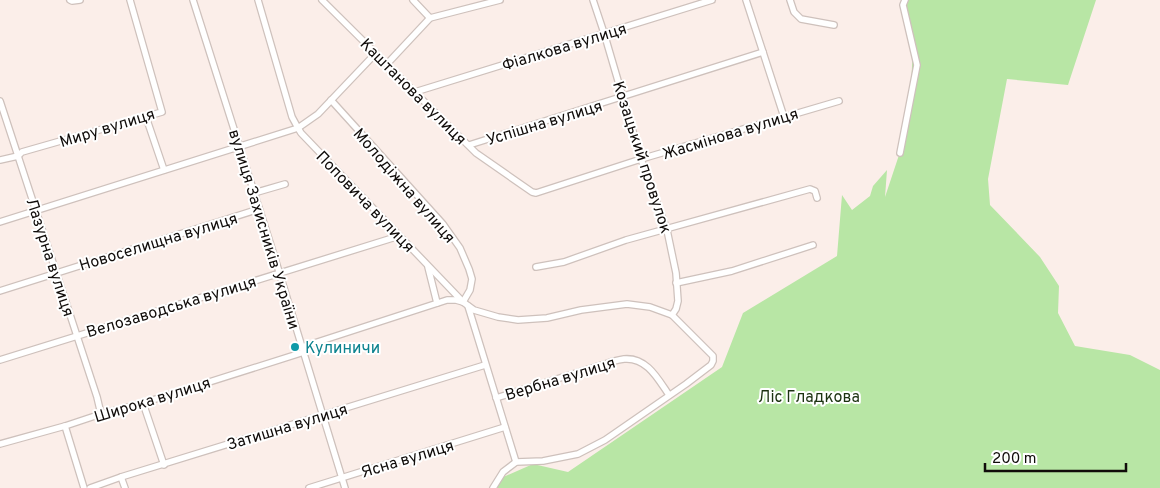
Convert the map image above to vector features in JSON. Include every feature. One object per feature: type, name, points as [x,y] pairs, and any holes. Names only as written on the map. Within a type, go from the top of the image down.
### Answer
[{"type":"street","points":[[70,0],[80,0]]},
{"type":"street","name":"Миру вулиця","points":[[0,160],[162,112],[130,0]]},
{"type":"street","name":"вулиця Захисників України","points":[[193,0],[345,488]]},
{"type":"street","name":"Поповича вулиця","points":[[258,0],[292,117],[302,134],[465,304],[474,310],[518,320],[547,318],[581,310],[627,304],[650,307],[672,315],[713,356],[713,361],[711,365],[669,395]]},
{"type":"street","name":"Каштанова вулиця","points":[[322,0],[476,153],[536,193]]},
{"type":"street","points":[[413,0],[430,18]]},
{"type":"street","points":[[387,64],[430,18],[486,2],[500,0]]},
{"type":"street","name":"Козацький провулок","points":[[593,0],[642,160],[667,230],[676,273],[678,301],[672,315]]},
{"type":"street","name":"Фіалкова вулиця","points":[[416,92],[712,0]]},
{"type":"street","points":[[746,0],[784,117]]},
{"type":"street","points":[[790,0],[794,12],[801,19],[834,26]]},
{"type":"street","points":[[900,153],[917,65],[903,5],[905,0]]},
{"type":"street","name":"Успішна вулиця","points":[[469,145],[762,52]]},
{"type":"street","points":[[0,222],[298,128],[318,114],[376,53]]},
{"type":"street","name":"Лазурна вулиця","points":[[0,100],[101,414]]},
{"type":"street","name":"Молодіжна вулиця","points":[[331,100],[443,224],[460,248],[472,279],[465,304]]},
{"type":"street","name":"Жасмінова вулиця","points":[[536,193],[839,100]]},
{"type":"street","points":[[146,117],[164,170]]},
{"type":"street","points":[[254,193],[285,184]]},
{"type":"street","points":[[536,267],[564,262],[626,240],[810,189],[815,191],[817,198]]},
{"type":"street","name":"Новоселищна вулиця","points":[[0,291],[259,209]]},
{"type":"street","name":"Велозаводська вулиця","points":[[0,360],[399,236]]},
{"type":"street","points":[[676,283],[732,271],[813,246]]},
{"type":"street","points":[[427,265],[437,304]]},
{"type":"street","name":"Широка вулиця","points":[[0,444],[143,403],[447,300],[456,300],[465,304]]},
{"type":"street","points":[[465,304],[516,462]]},
{"type":"street","name":"Вербна вулиця","points":[[496,398],[625,359],[635,360],[647,366],[669,395]]},
{"type":"street","name":"Затишна вулиця","points":[[90,488],[485,365]]},
{"type":"street","points":[[493,488],[503,472],[516,462],[543,461],[578,454],[605,440],[669,395]]},
{"type":"street","points":[[143,403],[164,464]]},
{"type":"street","points":[[65,426],[84,488]]},
{"type":"street","name":"Ясна вулиця","points":[[309,488],[505,428]]},
{"type":"street","points":[[121,477],[124,488]]},
{"type":"green space","name":"Ліс Гладкова","points":[[903,0],[1096,0],[1068,85],[1007,79],[988,179],[990,205],[1040,257],[1059,286],[1058,313],[1075,346],[1130,355],[1160,370],[1160,488],[496,488],[501,478],[533,464],[568,472],[722,367],[743,313],[837,256],[842,195],[852,210],[870,196],[873,186],[887,170],[885,197],[900,152],[911,90],[913,42],[900,8]]},
{"type":"place","name":"Кулиничи","points":[[295,347]]}]
